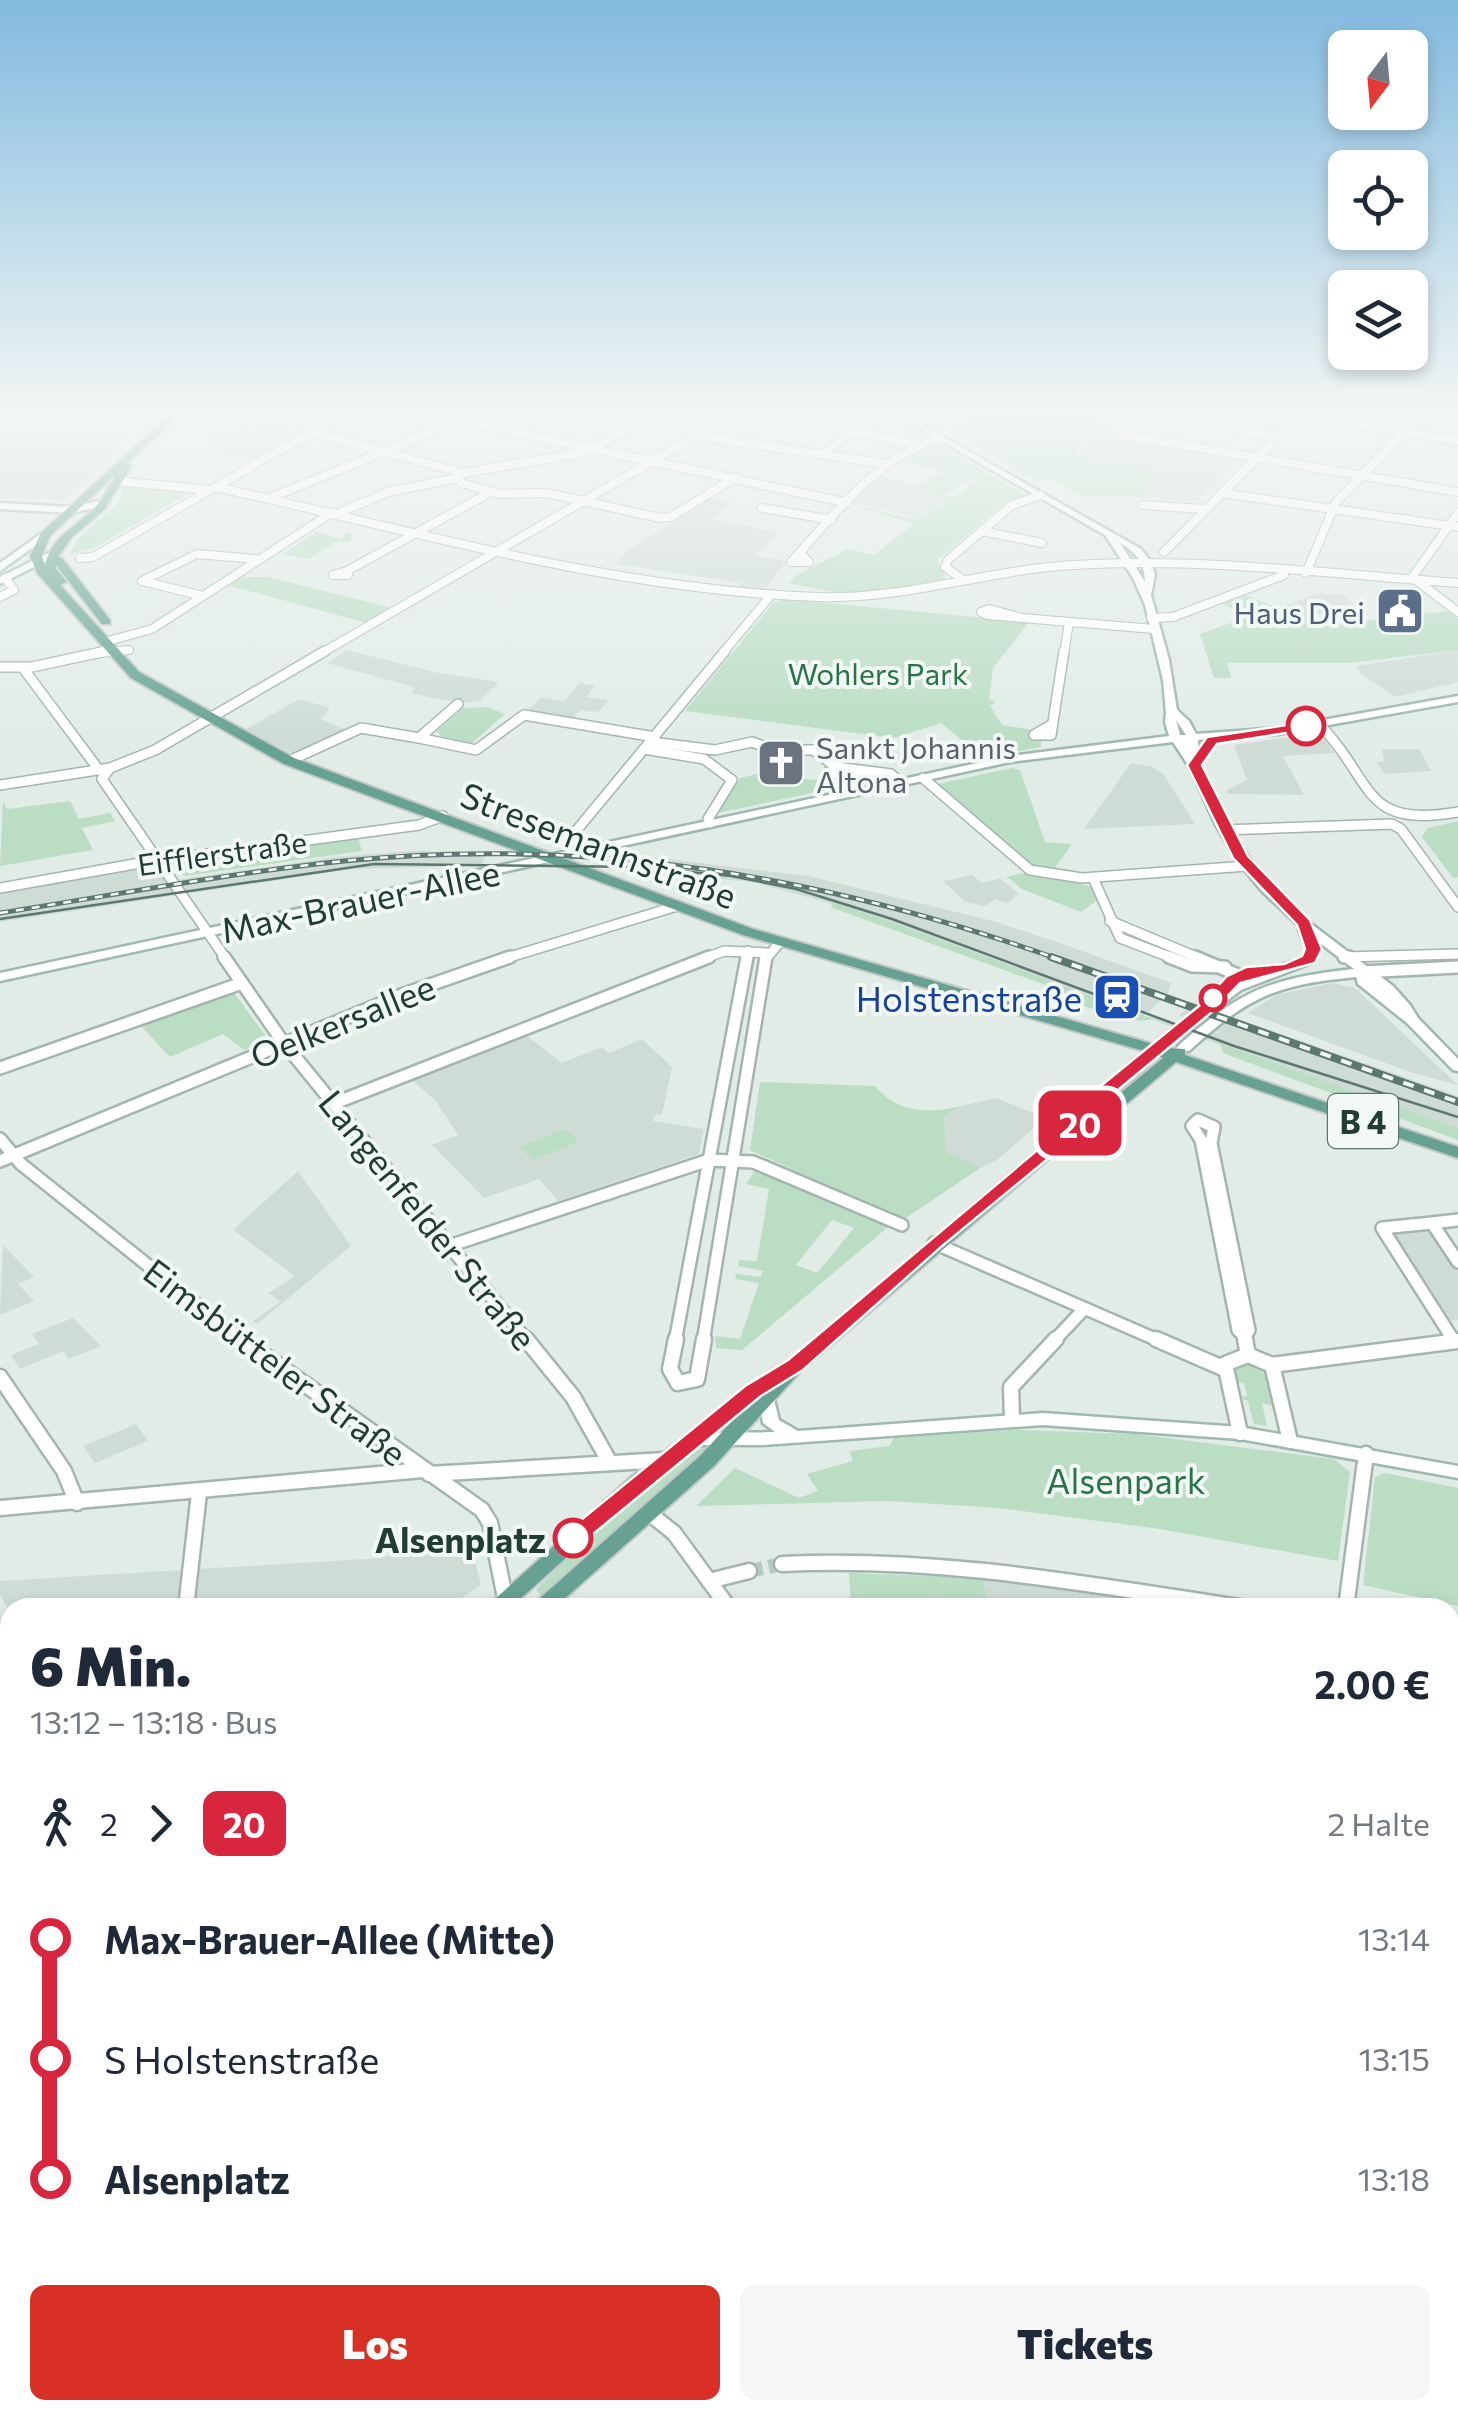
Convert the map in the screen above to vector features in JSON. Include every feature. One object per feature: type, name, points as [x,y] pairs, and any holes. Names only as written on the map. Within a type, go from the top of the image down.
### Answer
[{"type":"main road","points":[[2,576],[63,522]]},
{"type":"main road","points":[[2,576],[55,553],[73,522]]},
{"type":"main road","points":[[1087,522],[1132,546],[1147,564],[1151,583],[1146,595]]},
{"type":"main road","points":[[36,562],[46,534]]},
{"type":"main road","points":[[1110,535],[1132,564],[1146,595],[1174,713],[1191,736],[1194,765]]},
{"type":"main road","name":"Stresemannstraße","points":[[55,553],[51,571],[73,596],[92,606],[118,645]]},
{"type":"main road","name":"Stresemannstraße","points":[[36,562],[169,692],[289,761],[555,858],[774,947],[1169,1049],[1458,1154]]},
{"type":"main road","name":"Max-Brauer-Allee","points":[[1191,736],[1458,689]]},
{"type":"main road","name":"Max-Brauer-Allee","points":[[0,977],[1030,756],[1175,737],[1224,737],[1458,699]]},
{"type":"main road","points":[[1174,713],[1170,722],[1175,737],[1194,765],[1224,830],[1248,866],[1304,924],[1362,972],[1363,981],[1412,1020],[1458,1068]]},
{"type":"main road","points":[[1244,734],[1280,722]]},
{"type":"main road","points":[[1194,765],[1207,754],[1208,744],[1224,737]]},
{"type":"main road","points":[[551,1598],[712,1455],[795,1365],[934,1243],[1094,1111],[1118,1103],[1169,1049],[1250,980],[1309,960],[1314,949],[1304,924]]},
{"type":"main road","points":[[1169,1049],[1239,1000],[1295,978],[1339,953]]},
{"type":"main road","points":[[1295,978],[1362,972]]},
{"type":"main road","points":[[510,1598],[666,1460],[753,1391],[795,1365]]},
{"type":"main road","points":[[767,1399],[771,1423],[797,1436]]},
{"type":"main road","points":[[693,1439],[763,1439],[1012,1419],[1240,1433],[1458,1472]]},
{"type":"main road","points":[[712,1455],[763,1439]]},
{"type":"street","points":[[106,548],[153,522]]},
{"type":"street","points":[[0,667],[22,668],[118,645],[152,630],[255,559],[320,522]]},
{"type":"street","points":[[375,522],[502,549],[772,594],[866,596],[1026,568],[1132,564],[1458,583]]},
{"type":"street","points":[[345,572],[438,522]]},
{"type":"street","points":[[0,785],[104,769],[141,758],[548,522]]},
{"type":"street","points":[[800,553],[830,522]]},
{"type":"street","points":[[962,579],[945,564],[992,522]]},
{"type":"street","points":[[1164,552],[1193,522]]},
{"type":"street","points":[[1306,573],[1325,522]]},
{"type":"street","points":[[1413,580],[1453,526],[1423,522]]},
{"type":"street","points":[[981,531],[1042,543]]},
{"type":"street","points":[[199,595],[142,581],[196,554],[255,559]]},
{"type":"street","points":[[1018,618],[1153,624],[1288,572]]},
{"type":"street","points":[[0,597],[14,590],[2,576]]},
{"type":"street","points":[[1413,580],[1458,612]]},
{"type":"street","points":[[576,831],[772,594]]},
{"type":"street","points":[[1051,725],[1070,622]]},
{"type":"street","points":[[22,668],[104,769]]},
{"type":"street","points":[[419,738],[458,704]]},
{"type":"street","points":[[289,761],[361,728],[476,750],[518,716],[712,754],[760,743],[774,750],[817,751],[836,767],[891,774],[900,782]]},
{"type":"street","points":[[1318,723],[1458,907]]},
{"type":"street","points":[[710,823],[709,816],[732,780],[712,754]]},
{"type":"street","points":[[836,767],[828,772],[865,779],[874,787]]},
{"type":"street","name":"Langenfelder Straße","points":[[104,769],[108,788],[283,1042],[573,1397],[610,1463]]},
{"type":"street","points":[[923,778],[1026,868],[1093,878],[1248,866]]},
{"type":"street","points":[[1224,830],[1424,820],[1458,812]]},
{"type":"street","name":"Eifflerstraße","points":[[0,888],[158,861],[419,825],[443,816]]},
{"type":"street","points":[[1093,878],[1117,936],[1192,966],[1225,967],[1250,980]]},
{"type":"street","points":[[1441,883],[1458,882]]},
{"type":"street","name":"Oelkersallee","points":[[0,1160],[283,1042],[484,964],[678,906]]},
{"type":"street","points":[[334,1103],[724,951],[774,947],[759,1005],[696,1378],[678,1383],[670,1369],[748,951]]},
{"type":"street","points":[[1339,953],[1458,954]]},
{"type":"street","points":[[1362,972],[1458,967]]},
{"type":"street","points":[[0,1068],[242,982]]},
{"type":"street","points":[[739,1004],[759,1005]]},
{"type":"street","name":"Eimsbütteler Straße","points":[[0,1139],[14,1155],[222,1324],[482,1510],[490,1523],[502,1598]]},
{"type":"street","points":[[1206,1140],[1250,1330],[1245,1337],[1248,1355]]},
{"type":"street","points":[[452,1246],[710,1160],[753,1162],[902,1224]]},
{"type":"street","points":[[1240,1433],[1225,1369],[1232,1358],[1248,1355],[1272,1365],[1456,1341],[1382,1228],[1458,1220]]},
{"type":"street","points":[[1432,1222],[1458,1262]]},
{"type":"street","points":[[934,1243],[1225,1369]]},
{"type":"street","points":[[1012,1419],[1011,1387],[1084,1308]]},
{"type":"street","points":[[1272,1365],[1290,1441]]},
{"type":"street","points":[[0,1377],[64,1472],[77,1503]]},
{"type":"street","points":[[1347,1598],[1366,1454]]},
{"type":"street","points":[[0,1508],[426,1472],[666,1460]]},
{"type":"street","points":[[187,1598],[199,1492]]},
{"type":"street","points":[[649,1513],[674,1533],[722,1598]]},
{"type":"street","points":[[782,1564],[849,1562],[1008,1572],[1180,1598]]},
{"type":"street","points":[[709,1581],[749,1571]]},
{"type":"shaded area","points":[[673,522],[726,522],[779,533],[755,556],[786,561],[764,591],[740,588],[741,583],[616,564],[625,552]]},
{"type":"shaded area","points":[[1317,593],[1344,595],[1366,620],[1348,622],[1338,613],[1304,616],[1290,604]]},
{"type":"shaded area","points":[[347,650],[439,673],[499,682],[480,701],[463,703],[412,694],[414,687],[327,663]]},
{"type":"shaded area","points":[[1458,650],[1458,682],[1396,697],[1360,673],[1357,666]]},
{"type":"shaded area","points":[[580,683],[595,686],[586,697],[609,700],[598,712],[581,710],[572,719],[527,711],[541,697],[564,701]]},
{"type":"shaded area","points":[[299,699],[330,708],[321,719],[347,730],[293,754],[245,730]]},
{"type":"shaded area","points":[[1310,734],[1322,737],[1334,753],[1283,756],[1304,795],[1227,794],[1227,790],[1247,780],[1234,745]]},
{"type":"shaded area","points":[[1382,749],[1419,749],[1431,771],[1385,774],[1376,762],[1384,761]]},
{"type":"shaded area","points":[[1131,763],[1153,767],[1164,775],[1195,824],[1084,829]]},
{"type":"shaded area","points":[[411,851],[486,852],[481,866],[351,869],[0,922],[0,890],[151,865],[168,881],[335,857]]},
{"type":"shaded area","points":[[643,856],[808,876],[993,921],[1063,944],[1171,983],[1168,993],[1144,1016],[1224,1034],[1179,1016],[1193,1003],[1458,1096],[1458,1128],[1346,1092],[875,916],[757,883],[641,869]]},
{"type":"shaded area","points":[[972,875],[982,883],[1000,878],[1019,894],[1007,903],[995,899],[985,906],[965,902],[943,881]]},
{"type":"shaded area","points":[[1332,983],[1355,988],[1458,1085],[1413,1073],[1248,1013],[1276,995]]},
{"type":"shaded area","points":[[527,1036],[562,1063],[602,1047],[609,1053],[642,1039],[672,1067],[662,1114],[654,1115],[653,1121],[704,1129],[699,1154],[558,1201],[539,1179],[484,1198],[432,1145],[458,1135],[435,1100],[412,1080]]},
{"type":"shaded area","points":[[996,1098],[1046,1118],[996,1161],[980,1168],[946,1153],[944,1116],[961,1106]]},
{"type":"shaded area","points":[[298,1171],[351,1246],[257,1324],[253,1321],[280,1302],[269,1293],[295,1276],[233,1230]]},
{"type":"shaded area","points":[[1431,1231],[1458,1272],[1458,1320],[1451,1321],[1395,1234]]},
{"type":"shaded area","points":[[3,1245],[34,1277],[18,1284],[34,1301],[0,1315]]},
{"type":"shaded area","points":[[73,1318],[101,1346],[69,1359],[63,1351],[20,1369],[11,1355],[39,1344],[32,1334]]},
{"type":"shaded area","points":[[136,1424],[148,1441],[95,1463],[83,1446]]},
{"type":"shaded area","points":[[467,1530],[481,1585],[462,1598],[0,1595],[0,1581],[381,1558]]},
{"type":"shaded area","points":[[984,1580],[1062,1584],[1135,1596],[1135,1598],[985,1598]]},
{"type":"green space","points":[[97,522],[139,522],[94,548],[70,554],[77,539]]},
{"type":"green space","points":[[906,522],[983,522],[937,561],[946,578],[868,593],[833,592],[789,583],[847,549],[874,555],[913,524]]},
{"type":"green space","points":[[317,531],[341,539],[347,532],[354,534],[349,542],[337,541],[309,559],[283,554]]},
{"type":"green space","points":[[241,577],[269,577],[392,608],[367,623],[227,585]]},
{"type":"green space","points":[[1245,595],[1273,606],[1290,604],[1318,627],[1448,611],[1458,618],[1458,650],[1349,663],[1227,663],[1231,678],[1214,678],[1200,634],[1250,616],[1222,604]]},
{"type":"green space","name":"Wohlers Park","points":[[785,599],[1029,622],[993,668],[989,700],[996,702],[990,706],[1002,725],[1034,730],[1030,735],[1041,740],[1041,747],[984,758],[941,723],[894,738],[685,711],[774,602]]},
{"type":"green space","points":[[487,707],[505,714],[471,744],[443,738],[437,731],[463,708]]},
{"type":"green space","points":[[1012,768],[1020,770],[1045,842],[1072,844],[1049,876],[1092,887],[1097,900],[1081,912],[1022,889],[1007,877],[1035,870],[938,784]]},
{"type":"green space","points":[[757,774],[854,784],[718,813],[740,778]]},
{"type":"green space","points":[[3,801],[7,809],[70,801],[79,819],[110,813],[115,821],[82,828],[93,850],[0,866]]},
{"type":"green space","points":[[1458,821],[1458,877],[1453,878],[1422,837],[1428,828]]},
{"type":"green space","points":[[358,838],[362,851],[184,876],[178,868],[186,862]]},
{"type":"green space","points":[[835,903],[1153,1019],[1141,1021],[1049,997],[1054,988],[830,907]]},
{"type":"green space","points":[[234,993],[266,1041],[244,1050],[223,1034],[170,1057],[141,1026]]},
{"type":"green space","points":[[1220,1044],[1458,1128],[1458,1140],[1223,1053]]},
{"type":"green space","points":[[760,1082],[875,1086],[893,1102],[915,1109],[961,1106],[944,1116],[946,1152],[980,1168],[903,1220],[750,1150]]},
{"type":"green space","points":[[565,1129],[579,1142],[533,1160],[519,1147]]},
{"type":"green space","points":[[755,1170],[888,1227],[742,1350],[716,1348],[715,1336],[740,1339],[759,1283],[735,1279],[736,1274],[760,1277],[763,1271],[738,1266],[739,1260],[757,1261],[769,1189],[746,1184]],"holes":[[[832,1220],[854,1228],[817,1273],[796,1265]]]},
{"type":"green space","points":[[1243,1363],[1258,1367],[1266,1377],[1273,1406],[1262,1403],[1267,1426],[1254,1424],[1248,1401],[1238,1397],[1247,1396],[1244,1384],[1234,1380],[1233,1371]]},
{"type":"green space","name":"Alsenpark","points":[[1014,1430],[1135,1434],[1334,1459],[1350,1472],[1338,1561],[1160,1529],[998,1508],[889,1501],[696,1506],[735,1468],[799,1498],[818,1491],[807,1474],[853,1461],[849,1451],[889,1446],[894,1438]]},
{"type":"green space","points":[[717,1440],[542,1597],[536,1589],[623,1504],[674,1461]]},
{"type":"green space","points":[[1386,1473],[1458,1488],[1458,1598],[1422,1598],[1363,1585],[1375,1477]]},
{"type":"green space","points":[[849,1573],[984,1578],[985,1598],[850,1598]]},
{"type":"tunnel","points":[[749,1571],[782,1564]]},
{"type":"tram line","points":[[0,919],[374,864],[639,867],[731,876],[796,889],[892,919],[1234,1046],[1458,1117]]},
{"type":"railway","points":[[0,913],[344,861],[528,854],[707,869],[795,885],[883,905],[1058,959]]},
{"type":"railway","points":[[1051,957],[1458,1102]]},
{"type":"bus line","name":"20","points":[[573,1538],[753,1391],[795,1365],[1094,1111],[1098,1097],[1234,980],[1244,973],[1287,969],[1309,960],[1314,949],[1304,924],[1241,858],[1194,765],[1207,754],[1206,746],[1212,740],[1306,726]]},
{"type":"place","name":"Haus Drei","points":[[1400,611]]},
{"type":"place","name":"Sankt Johannis Altona","points":[[781,763]]},
{"type":"place","name":"Holstenstraße","points":[[1117,997]]},
{"type":"place","name":"Alsenplatz","points":[[573,1538]]}]
